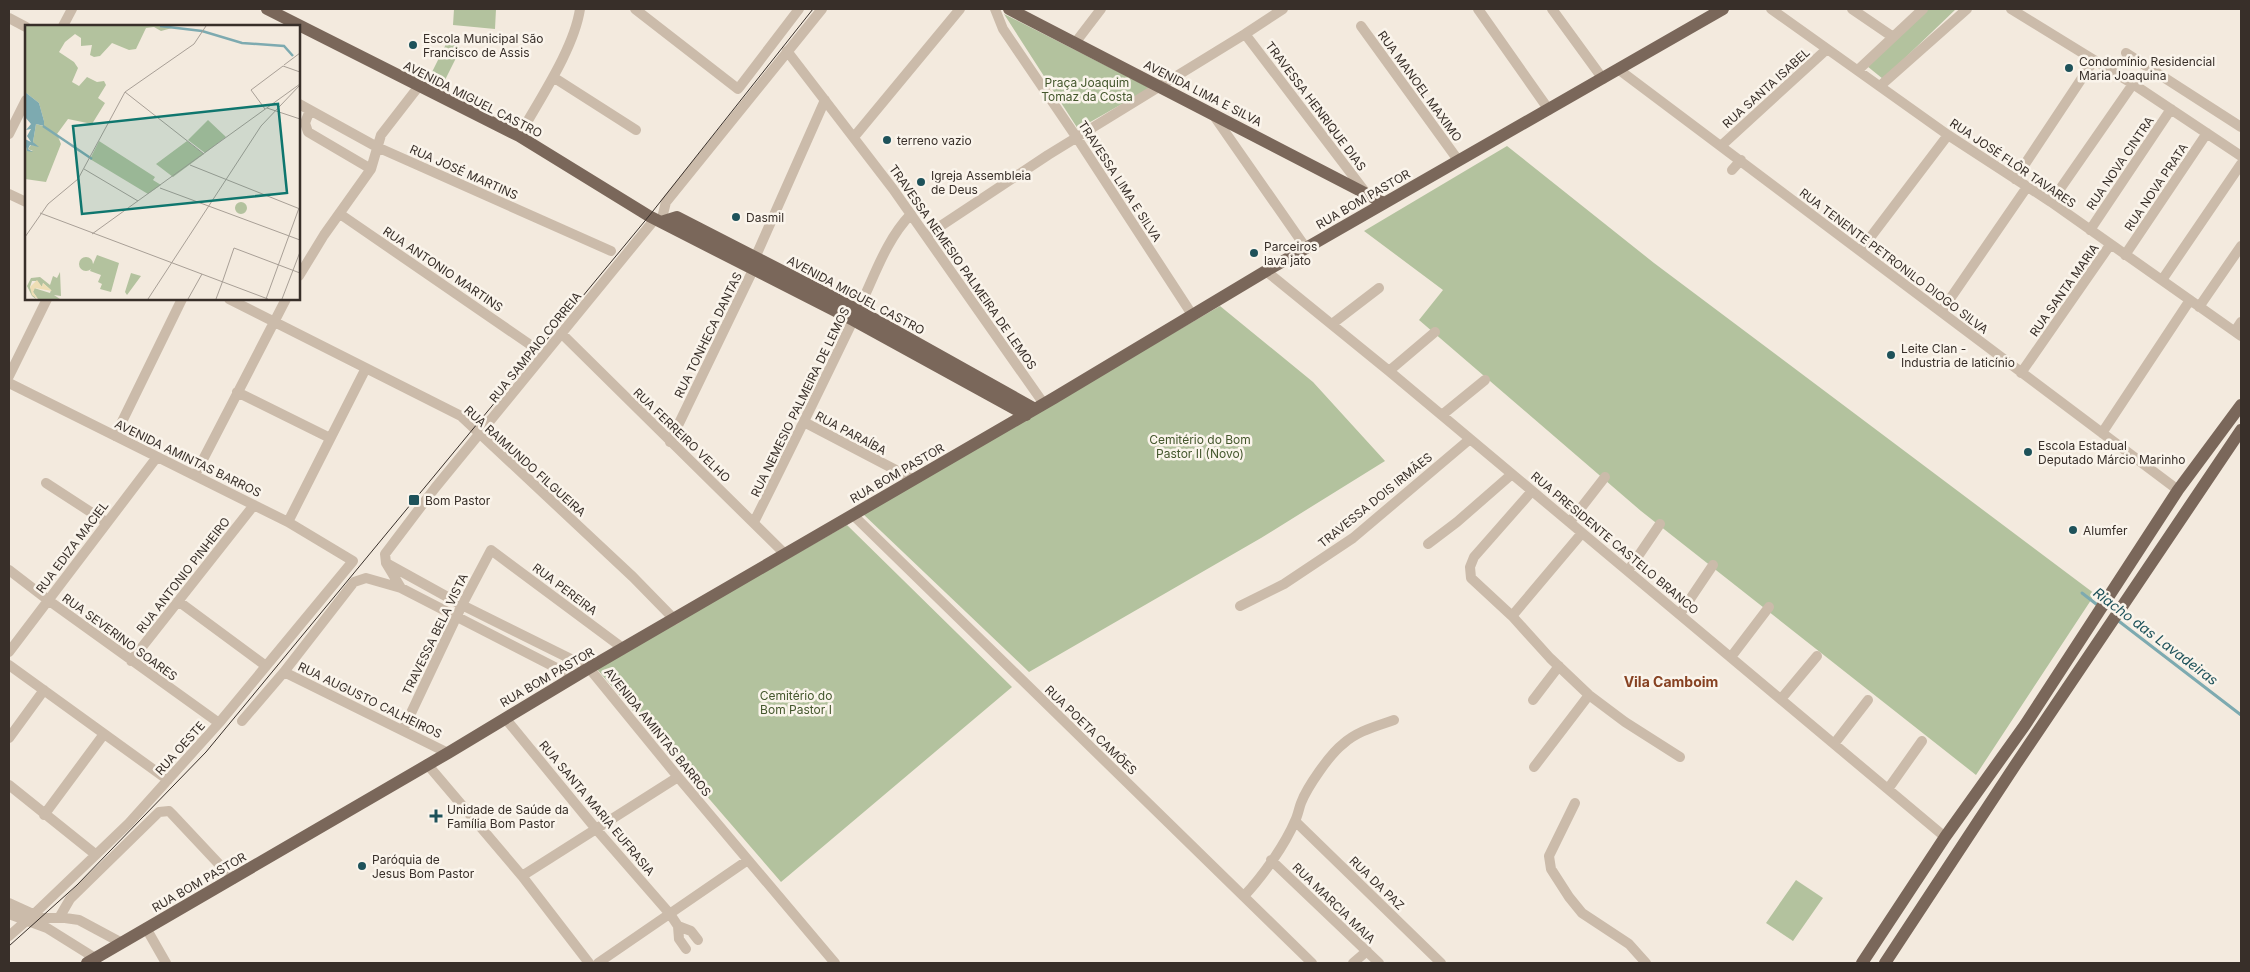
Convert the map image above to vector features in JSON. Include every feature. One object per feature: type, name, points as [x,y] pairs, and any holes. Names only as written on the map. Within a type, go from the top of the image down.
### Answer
[{"type":"main road","name":"AVENIDA MIGUEL CASTRO","points":[[267,9],[299,25]]},
{"type":"main road","name":"AVENIDA LIMA E SILVA","points":[[1009,9],[1384,203]]},
{"type":"main road","name":"RUA BOM PASTOR","points":[[91,961],[120,942],[233,879],[589,668],[675,620],[1035,409],[1266,271],[1458,160],[1549,110],[1716,10]]},
{"type":"main road","name":"AVENIDA MIGUEL CASTRO","points":[[300,26],[519,136],[658,221]]},
{"type":"main road","points":[[658,221],[680,224]]},
{"type":"main road","name":"AVENIDA MIGUEL CASTRO","points":[[680,224],[754,264],[856,315],[994,392],[1035,409]]},
{"type":"main road","points":[[1862,963],[1945,837],[2025,725],[2178,490],[2241,405]]},
{"type":"main road","points":[[1885,963],[2016,764],[2241,430]]},
{"type":"street","points":[[64,25],[72,9]]},
{"type":"street","points":[[519,136],[553,77],[575,30],[580,9]]},
{"type":"street","points":[[634,9],[738,89],[798,9]]},
{"type":"street","name":"RUA SAMPAIO CORREIA","points":[[386,563],[385,554],[435,488],[561,333],[658,221],[666,202],[822,9]]},
{"type":"street","points":[[854,137],[960,9]]},
{"type":"street","name":"TRAVESSA LIMA E SILVA","points":[[995,9],[1003,28],[1193,316]]},
{"type":"street","points":[[1074,43],[1102,9]]},
{"type":"street","points":[[926,235],[1283,9]]},
{"type":"street","points":[[1552,9],[1602,79]]},
{"type":"street","name":"RUA JOSÉ FLÔR TAVARES","points":[[1771,9],[1948,135],[2050,202],[2238,334]]},
{"type":"street","points":[[1852,9],[1893,37]]},
{"type":"street","points":[[1858,70],[1923,9]]},
{"type":"street","points":[[1880,86],[1966,9]]},
{"type":"street","points":[[2011,9],[2134,84],[2241,156]]},
{"type":"street","points":[[1482,10],[1549,110]]},
{"type":"street","points":[[9,18],[25,26]]},
{"type":"street","name":"RUA MANOEL MAXIMO","points":[[1361,26],[1458,160]]},
{"type":"street","name":"TRAVESSA HENRIQUE DIAS","points":[[1246,34],[1366,193]]},
{"type":"street","name":"RUA SANTA ISABEL","points":[[1722,145],[1828,48]]},
{"type":"street","name":"TRAVESSA NEMESIO PALMEIRA DE LEMOS","points":[[787,51],[854,137],[926,235],[1035,409]]},
{"type":"street","points":[[2126,53],[2241,127]]},
{"type":"street","points":[[2015,179],[2094,60]]},
{"type":"street","name":"RUA TENENTE PETRONILO DIOGO SILVA","points":[[1618,69],[1722,145],[2178,490]]},
{"type":"street","points":[[553,77],[636,130]]},
{"type":"street","points":[[2050,202],[2134,84]]},
{"type":"street","points":[[300,274],[371,169],[382,135],[419,86]]},
{"type":"street","name":"RUA TONHECA DANTAS","points":[[670,442],[754,264],[825,100]]},
{"type":"street","points":[[9,134],[25,102]]},
{"type":"street","name":"RUA JOSÉ MARTINS","points":[[300,105],[377,147],[611,251]]},
{"type":"street","name":"RUA NOVA CINTRA","points":[[2090,230],[2171,109]]},
{"type":"street","points":[[310,110],[305,123],[308,132],[371,169]]},
{"type":"street","points":[[1212,113],[1306,248]]},
{"type":"street","name":"RUA NOVA PRATA","points":[[2125,255],[2207,133]]},
{"type":"street","points":[[1860,251],[1948,135]]},
{"type":"street","points":[[1732,170],[1741,160]]},
{"type":"street","points":[[2162,280],[2241,164]]},
{"type":"street","points":[[1941,312],[2027,187]]},
{"type":"street","points":[[9,194],[25,202]]},
{"type":"street","points":[[666,202],[668,210],[680,224]]},
{"type":"street","name":"RUA ANTONIO MARTINS","points":[[340,214],[532,346]]},
{"type":"street","name":"RUA NEMESIO PALMEIRA DE LEMOS","points":[[754,522],[883,256],[896,232],[911,214]]},
{"type":"street","name":"RUA SANTA MARIA","points":[[2021,373],[2110,245]]},
{"type":"street","points":[[2199,307],[2241,246]]},
{"type":"street","name":"RUA PRESIDENTE CASTELO BRANCO","points":[[1266,271],[1532,490],[1945,837]]},
{"type":"street","points":[[1332,324],[1379,288]]},
{"type":"street","points":[[9,376],[47,300]]},
{"type":"street","points":[[115,436],[182,300]]},
{"type":"street","name":"RUA RAIMUNDO FILGUEIRA","points":[[231,300],[461,416],[633,577],[675,620]]},
{"type":"street","points":[[195,475],[285,300]]},
{"type":"street","points":[[2102,433],[2190,300]]},
{"type":"street","points":[[2238,334],[2241,322]]},
{"type":"street","points":[[1389,371],[1435,332]]},
{"type":"street","name":"RUA FERREIRO VELHO","points":[[561,333],[785,554]]},
{"type":"street","points":[[288,522],[366,368]]},
{"type":"street","points":[[1442,415],[1485,380]]},
{"type":"street","name":"AVENIDA AMINTAS BARROS","points":[[9,383],[254,504],[353,561]]},
{"type":"street","points":[[237,392],[330,438]]},
{"type":"street","name":"RUA PARAÍBA","points":[[804,422],[913,479]]},
{"type":"street","name":"TRAVESSA DOIS IRMÃES","points":[[1240,606],[1284,584],[1353,538],[1470,439]]},
{"type":"street","name":"RUA EDIZA MACIEL","points":[[9,652],[157,457]]},
{"type":"street","points":[[1428,544],[1457,522],[1512,474]]},
{"type":"street","points":[[1570,522],[1605,477]]},
{"type":"street","points":[[46,483],[106,522]]},
{"type":"street","points":[[1532,490],[1474,557],[1470,567],[1471,578],[1475,584],[1512,616],[1559,666],[1590,695],[1625,722],[1680,757]]},
{"type":"street","name":"RUA ANTONIO PINHEIRO","points":[[131,661],[254,504]]},
{"type":"street","name":"RUA POETA CAMÕES","points":[[853,515],[1312,963]]},
{"type":"street","points":[[1628,571],[1660,524]]},
{"type":"street","points":[[1512,616],[1582,533]]},
{"type":"street","name":"TRAVESSA BELA VISTA","points":[[403,730],[462,605],[491,550]]},
{"type":"street","name":"RUA PEREIRA","points":[[491,550],[624,649]]},
{"type":"street","name":"RUA OESTE","points":[[9,936],[129,823],[219,723],[353,561]]},
{"type":"street","points":[[386,563],[401,588]]},
{"type":"street","name":"AVENIDA AMINTAS BARROS","points":[[386,563],[462,605],[589,668],[835,963]]},
{"type":"street","points":[[1680,614],[1713,565]]},
{"type":"street","name":"RUA SEVERINO SOARES","points":[[9,570],[131,661],[219,723]]},
{"type":"street","points":[[284,672],[354,582],[366,578],[401,588],[456,618],[574,677]]},
{"type":"street","points":[[178,601],[266,666]]},
{"type":"street","points":[[1731,658],[1769,607]]},
{"type":"street","points":[[1781,699],[1817,656]]},
{"type":"street","points":[[9,665],[168,780]]},
{"type":"street","points":[[1533,700],[1559,666]]},
{"type":"street","name":"RUA AUGUSTO CALHEIROS","points":[[242,721],[284,672],[448,753]]},
{"type":"street","points":[[9,738],[44,690]]},
{"type":"street","points":[[1534,767],[1590,695]]},
{"type":"street","points":[[1834,744],[1868,700]]},
{"type":"street","name":"RUA SANTA MARIA EUFRASIA","points":[[505,718],[596,829],[670,914],[678,926]]},
{"type":"street","points":[[1244,896],[1272,860],[1295,821],[1304,796],[1332,754],[1343,743],[1359,733],[1394,720]]},
{"type":"street","points":[[44,815],[104,734]]},
{"type":"street","points":[[1888,789],[1922,741]]},
{"type":"street","points":[[427,764],[522,876],[589,963]]},
{"type":"street","points":[[522,876],[678,777]]},
{"type":"street","points":[[9,785],[95,854]]},
{"type":"street","points":[[1575,803],[1549,856],[1550,868],[1582,913],[1629,944],[1646,963]]},
{"type":"street","points":[[59,918],[70,899],[159,812],[164,810],[172,814],[233,879]]},
{"type":"street","name":"RUA DA PAZ","points":[[1295,821],[1441,963]]},
{"type":"street","points":[[598,963],[748,860]]},
{"type":"street","name":"RUA MARCIA MAIA","points":[[1272,860],[1380,963]]},
{"type":"street","points":[[9,903],[91,961]]},
{"type":"street","points":[[9,914],[51,920],[59,918],[79,920],[120,942]]},
{"type":"street","points":[[686,949],[678,936],[678,926],[691,931],[698,940]]},
{"type":"street","points":[[146,928],[166,963]]},
{"type":"street","points":[[1353,963],[1367,951]]},
{"type":"green space","points":[[454,9],[496,9],[495,29],[453,25]]},
{"type":"green space","points":[[1927,9],[1956,9],[1883,79],[1867,66]]},
{"type":"green space","name":"Praça Joaquim Tomaz da Costa","points":[[1004,14],[1150,88],[1078,129]]},
{"type":"green space","points":[[447,42],[461,48],[445,80],[431,74]]},
{"type":"green space","points":[[1507,146],[1654,263],[2095,594],[1976,775],[1641,511],[1419,320],[1443,290],[1364,231]]},
{"type":"green space","name":"Cemitério do Bom Pastor II (Novo)","points":[[1220,306],[1313,382],[1385,461],[1261,538],[1029,672],[862,513]]},
{"type":"green space","name":"Cemitério do Bom Pastor I","points":[[847,525],[1012,687],[781,882],[596,668]]},
{"type":"green space","points":[[1796,880],[1823,898],[1793,941],[1766,923]]},
{"type":"waterway","name":"Riacho das Lavadeiras","points":[[2082,593],[2100,607]]},
{"type":"waterway","name":"Riacho das Lavadeiras","points":[[2116,619],[2241,715]]},
{"type":"tram line","points":[[9,946],[77,885],[206,752],[649,216],[813,9]]},
{"type":"place","name":"Escola Municipal São Francisco de Assis","points":[[413,45]]},
{"type":"place","name":"Condomínio Residencial Maria Joaquina","points":[[2069,68]]},
{"type":"place","name":"terreno vazio","points":[[887,140]]},
{"type":"place","name":"Igreja Assembleia de Deus","points":[[921,182]]},
{"type":"place","name":"Dasmil","points":[[736,217]]},
{"type":"place","name":"Parceiros lava jato","points":[[1254,253]]},
{"type":"place","name":"Leite Clan - Industria de laticínio","points":[[1891,355]]},
{"type":"place","name":"Escola Estadual Deputado Márcio Marinho","points":[[2028,452]]},
{"type":"place","name":"Bom Pastor","points":[[414,500]]},
{"type":"place","name":"Alumfer","points":[[2073,530]]},
{"type":"place","name":"Unidade de Saúde da Família Bom Pastor","points":[[436,816]]},
{"type":"place","name":"Paróquia de Jesus Bom Pastor","points":[[362,866]]},
{"type":"district","name":"Vila Camboim","points":[[1671,681]]}]
